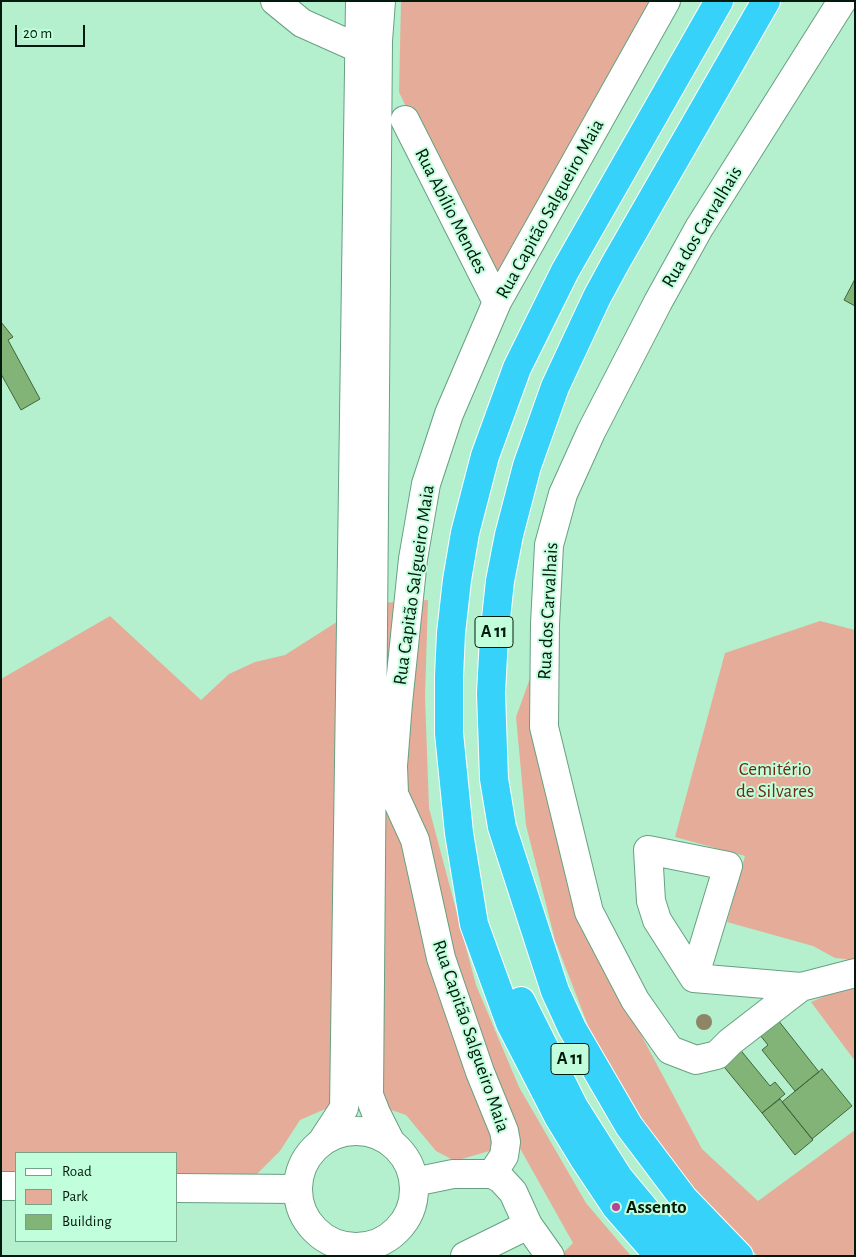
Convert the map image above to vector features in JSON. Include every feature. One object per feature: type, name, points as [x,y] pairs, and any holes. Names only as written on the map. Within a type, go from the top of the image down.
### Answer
[{"type":"highway","points":[[659,1256],[616,1207],[584,1159],[534,1072],[510,1023],[474,924],[460,833],[449,733],[451,633],[465,533],[485,456],[517,368],[561,279],[719,1]]},
{"type":"highway","name":"A 11","points":[[711,1256],[672,1213],[637,1169],[569,1058],[545,1008],[526,950],[502,827],[494,779],[491,693],[500,581],[509,535],[527,466],[555,387],[597,297],[766,1]]},
{"type":"highway","name":"A 11","points":[[502,827],[555,991],[577,1036],[629,1126],[652,1158],[684,1199],[739,1256]]},
{"type":"highway","name":"A 11","points":[[460,833],[502,957],[527,1015],[574,1107],[619,1178],[684,1256]]},
{"type":"street","points":[[274,1],[302,23],[358,48]]},
{"type":"street","points":[[323,1140],[341,1133],[360,1131],[378,1135],[391,1143],[402,1154],[410,1167],[414,1182],[413,1201],[406,1219],[376,1249],[348,1247],[335,1249],[307,1222],[300,1206],[297,1189],[300,1170],[309,1153],[323,1140],[344,1108],[360,1]]},
{"type":"street","points":[[381,1],[378,41],[369,1095],[391,1143]]},
{"type":"street","name":"Rua Capitão Salgueiro Maia","points":[[492,1174],[504,1156],[506,1142],[504,1131],[480,1072],[441,958],[415,840],[394,794],[393,766],[412,568],[426,484],[449,414],[498,302],[666,1]]},
{"type":"street","name":"Rua dos Carvalhais","points":[[801,987],[730,1042],[717,1055],[696,1060],[670,1050],[635,1000],[590,912],[544,727],[545,624],[549,545],[563,494],[591,432],[658,302],[699,228],[842,1]]},
{"type":"street","name":"Rua Abílio Mendes","points":[[405,120],[498,302]]},
{"type":"street","name":"Rua dos Carvalhais","points":[[694,978],[801,987],[855,973]]},
{"type":"street","points":[[414,1182],[453,1174],[492,1174],[501,1179],[513,1192],[528,1225],[550,1256]]},
{"type":"street","points":[[1,1186],[15,1186]]},
{"type":"street","points":[[178,1188],[297,1189]]},
{"type":"street","points":[[465,1256],[528,1225]]},
{"type":"green space","points":[[401,1],[651,1],[507,269],[492,273],[456,212],[399,92]]},
{"type":"green space","points":[[428,600],[425,697],[429,808],[476,985],[519,1087],[586,1203],[631,1256],[560,1256],[573,1243],[517,1143],[455,1161],[436,1151],[406,1115],[353,1097],[300,1120],[280,1151],[255,1176],[178,1175],[178,1152],[15,1152],[15,1175],[1,1175],[1,679],[110,616],[201,700],[229,674],[255,662],[285,655],[365,604]]},
{"type":"green space","name":"Cemitério de Silvares","points":[[820,621],[855,630],[855,960],[835,958],[813,946],[727,922],[745,856],[675,837],[725,653]]},
{"type":"green space","points":[[533,670],[583,926],[702,1149],[758,1201],[855,1130],[855,1256],[758,1256],[715,1216],[644,1122],[594,1041],[555,940],[526,825],[516,717]]},
{"type":"green space","points":[[855,983],[855,1061],[811,1002]]},
{"type":"building","points":[[855,279],[855,306],[844,300]]},
{"type":"building","points":[[1,322],[13,337],[8,340],[40,399],[21,410],[1,374]]},
{"type":"building","points":[[774,1015],[819,1072],[795,1091],[762,1050],[768,1045],[755,1029]]},
{"type":"building","points":[[738,1047],[770,1086],[775,1082],[785,1094],[762,1113],[720,1062]]},
{"type":"building","points":[[822,1069],[852,1106],[812,1139],[782,1102]]},
{"type":"building","points":[[780,1099],[813,1140],[795,1155],[762,1113]]},
{"type":"place","name":"Assento","points":[[616,1207]]}]
